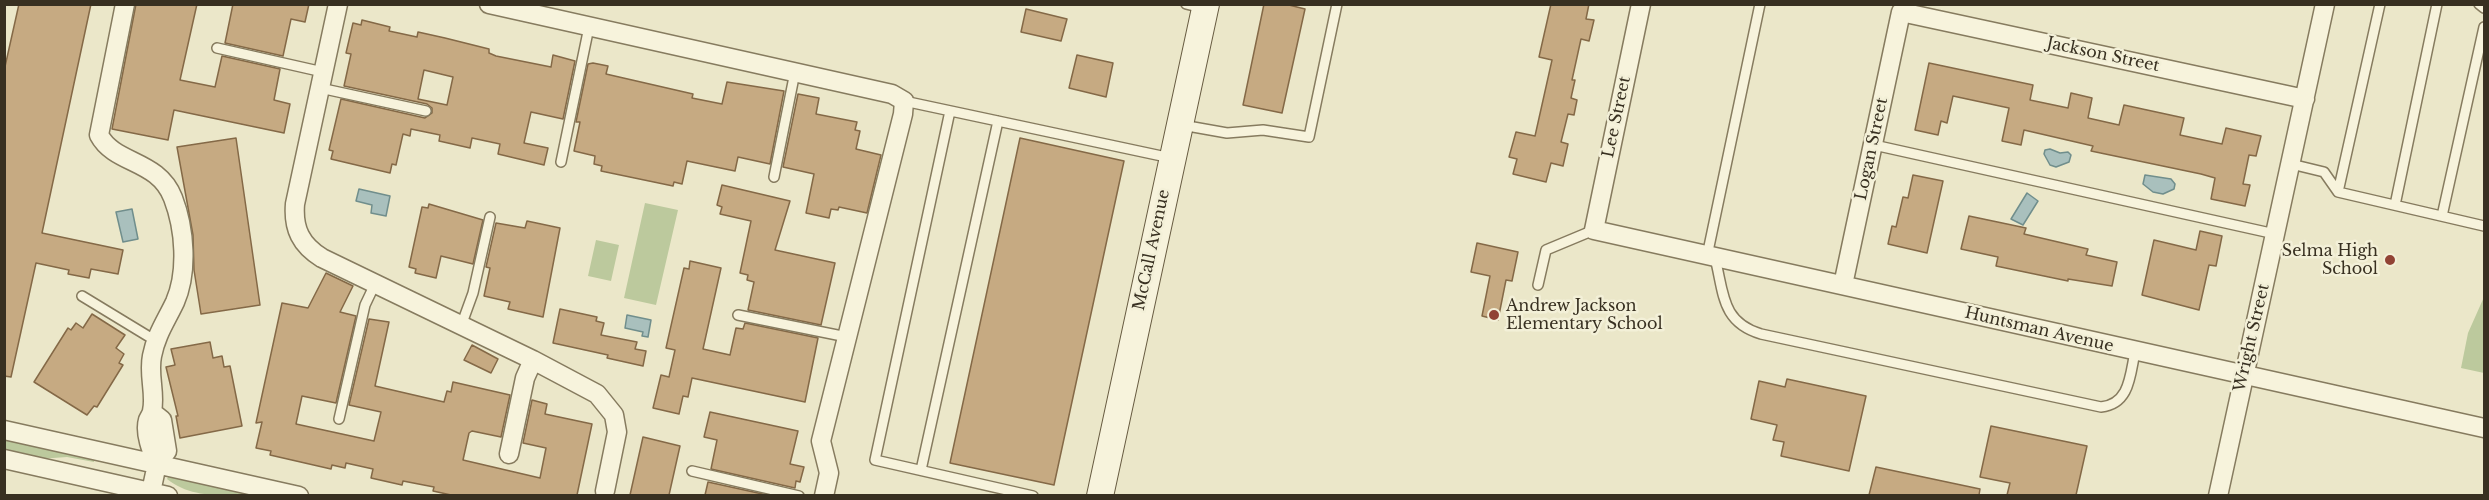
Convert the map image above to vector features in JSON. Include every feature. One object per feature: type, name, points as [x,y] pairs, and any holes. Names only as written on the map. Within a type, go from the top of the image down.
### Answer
[{"type":"main road","name":"McCall Avenue","points":[[1100,495],[1179,124],[1199,6]]},
{"type":"street","points":[[4,459],[159,494],[157,464],[167,451],[162,420],[152,412],[150,371],[156,341],[181,283],[182,240],[177,209],[168,186],[154,171],[107,146],[99,135],[125,4]]},
{"type":"street","points":[[338,4],[295,204],[295,224],[303,242],[310,251],[586,387],[609,408],[617,432],[604,494]]},
{"type":"street","points":[[489,4],[892,94],[904,101],[903,114],[821,441],[829,473],[824,495]]},
{"type":"street","name":"Lee Street","points":[[1594,230],[1641,4]]},
{"type":"street","name":"Wright Street","points":[[2218,495],[2325,4]]},
{"type":"street","name":"Jackson Street","points":[[1901,12],[2305,99]]},
{"type":"street","name":"Logan Street","points":[[1843,285],[1901,12]]},
{"type":"street","name":"Huntsman Avenue","points":[[1594,230],[2484,428]]},
{"type":"street","points":[[509,454],[525,378],[533,360]]},
{"type":"street","points":[[4,430],[299,495]]},
{"type":"lane","points":[[1179,124],[1227,133],[1263,130],[1309,137],[1338,4]]},
{"type":"lane","points":[[1760,4],[1711,257],[1727,309],[1739,326],[1761,334],[2101,408],[2114,404],[2124,395],[2135,352]]},
{"type":"lane","points":[[2338,192],[2380,4]]},
{"type":"lane","points":[[2395,205],[2437,4]]},
{"type":"lane","points":[[2479,4],[2484,8]]},
{"type":"lane","points":[[561,162],[589,27]]},
{"type":"lane","points":[[2442,216],[2484,27]]},
{"type":"lane","points":[[217,48],[426,111]]},
{"type":"lane","points":[[774,177],[795,72]]},
{"type":"lane","points":[[904,101],[1172,158]]},
{"type":"lane","points":[[950,111],[875,460],[1033,495]]},
{"type":"lane","points":[[921,470],[998,121]]},
{"type":"lane","points":[[1874,146],[2275,234]]},
{"type":"lane","points":[[2290,164],[2325,172],[2338,192],[2484,226]]},
{"type":"lane","points":[[461,326],[473,293],[490,217]]},
{"type":"lane","points":[[1538,285],[1546,250],[1594,230]]},
{"type":"lane","points":[[339,419],[365,305],[375,284]]},
{"type":"lane","points":[[82,296],[156,341]]},
{"type":"lane","points":[[738,315],[847,337]]},
{"type":"lane","points":[[692,471],[799,495]]},
{"type":"green space","points":[[645,203],[678,210],[656,305],[624,298]]},
{"type":"green space","points":[[596,240],[619,245],[611,281],[588,276]]},
{"type":"green space","points":[[2484,297],[2484,373],[2461,368],[2468,333]]},
{"type":"green space","points":[[5,439],[95,459],[94,462],[67,457],[39,459],[5,451]]},
{"type":"green space","points":[[169,475],[261,495],[200,493],[177,486],[167,479]]},
{"type":"water","points":[[2050,149],[2060,153],[2068,152],[2071,155],[2069,162],[2056,167],[2050,165],[2044,154],[2045,150]]},
{"type":"water","points":[[2145,175],[2171,179],[2175,184],[2174,189],[2163,194],[2153,192],[2143,184]]},
{"type":"water","points":[[359,189],[390,196],[386,216],[371,213],[372,205],[356,201]]},
{"type":"water","points":[[2027,193],[2038,201],[2023,225],[2011,219]]},
{"type":"water","points":[[132,209],[138,239],[123,242],[116,212]]},
{"type":"water","points":[[627,315],[651,320],[648,337],[642,336],[643,332],[625,328]]},
{"type":"building","points":[[19,4],[91,4],[42,233],[123,250],[118,274],[91,269],[89,278],[68,274],[69,270],[36,263],[11,377],[4,376],[4,71]]},
{"type":"building","points":[[136,4],[197,4],[180,80],[215,87],[222,56],[280,69],[274,100],[290,104],[284,133],[174,110],[168,140],[112,129]]},
{"type":"building","points":[[233,4],[309,4],[305,22],[291,19],[283,56],[225,43]]},
{"type":"building","points":[[1264,4],[1285,4],[1305,9],[1282,113],[1243,105]]},
{"type":"building","points":[[1551,4],[1589,4],[1586,19],[1594,20],[1589,41],[1581,39],[1572,80],[1575,80],[1571,98],[1577,100],[1574,115],[1568,114],[1561,142],[1568,144],[1563,166],[1551,163],[1546,182],[1513,174],[1517,159],[1509,157],[1516,132],[1535,136],[1552,60],[1539,57]]},
{"type":"building","points":[[1026,9],[1067,19],[1061,41],[1021,32]]},
{"type":"building","points":[[362,20],[390,27],[389,31],[417,37],[418,32],[489,49],[489,53],[496,56],[551,67],[553,55],[575,61],[563,119],[531,112],[524,143],[548,148],[544,165],[498,154],[500,144],[472,138],[470,148],[439,141],[440,135],[411,129],[410,136],[403,134],[396,165],[392,164],[390,173],[331,159],[333,151],[329,150],[341,99],[425,118],[432,113],[432,108],[427,104],[344,86],[351,54],[346,53],[353,23],[361,25]],"holes":[[[424,70],[453,77],[447,105],[418,99]]]},
{"type":"building","points":[[1077,55],[1113,63],[1106,97],[1069,88]]},
{"type":"building","points":[[1929,63],[2033,85],[2030,100],[2068,108],[2071,93],[2092,98],[2088,118],[2119,125],[2124,105],[2184,118],[2180,135],[2222,144],[2226,128],[2261,136],[2256,156],[2249,155],[2243,184],[2250,185],[2245,206],[2211,199],[2215,178],[2201,174],[2091,151],[2093,146],[2024,130],[2021,145],[2002,141],[2009,108],[1953,96],[1947,123],[1941,121],[1938,135],[1915,130]]},
{"type":"building","points":[[588,64],[608,66],[606,74],[693,94],[692,98],[722,104],[727,82],[784,91],[770,164],[738,157],[735,171],[687,161],[682,184],[674,182],[673,186],[601,171],[602,166],[594,164],[595,156],[574,151],[580,122],[576,122]]},
{"type":"building","points":[[798,94],[819,98],[816,114],[857,122],[855,130],[860,131],[856,149],[881,155],[867,213],[839,207],[838,210],[831,209],[829,218],[806,213],[814,174],[783,167]]},
{"type":"building","points":[[236,138],[260,305],[201,314],[194,270],[193,235],[177,147]]},
{"type":"building","points":[[1020,138],[1124,161],[1054,485],[950,463]]},
{"type":"building","points":[[1913,175],[1943,181],[1927,253],[1888,244],[1892,226],[1896,227],[1903,197],[1908,198]]},
{"type":"building","points":[[722,185],[790,201],[775,250],[835,263],[821,325],[748,310],[754,282],[747,280],[748,275],[740,273],[751,221],[720,214],[722,207],[717,205]]},
{"type":"building","points":[[429,204],[483,220],[473,264],[441,256],[436,278],[415,273],[416,269],[409,267],[422,207],[428,208]]},
{"type":"building","points":[[1969,216],[2026,228],[2024,234],[2088,249],[2086,255],[2117,262],[2112,286],[2068,279],[2068,281],[1996,266],[1998,257],[1961,249]]},
{"type":"building","points":[[527,221],[560,228],[543,317],[508,309],[510,302],[484,296],[490,268],[486,267],[496,223],[525,228]]},
{"type":"building","points":[[2200,231],[2222,236],[2216,266],[2209,265],[2199,310],[2142,295],[2154,240],[2196,250]]},
{"type":"building","points":[[1477,243],[1518,252],[1512,281],[1506,280],[1498,320],[1482,316],[1490,276],[1471,272]]},
{"type":"building","points":[[690,261],[721,268],[703,349],[730,355],[736,328],[743,329],[745,323],[818,338],[805,402],[692,378],[688,397],[683,396],[679,414],[653,408],[661,375],[669,377],[675,350],[666,348],[684,268],[689,269]]},
{"type":"building","points":[[326,273],[353,286],[340,312],[356,316],[336,403],[302,396],[296,424],[374,441],[381,412],[349,405],[369,319],[389,322],[375,386],[444,402],[447,391],[451,392],[453,382],[510,395],[501,437],[472,431],[469,433],[463,460],[540,478],[546,448],[523,443],[532,400],[547,404],[545,414],[592,424],[577,495],[451,495],[433,491],[434,487],[403,481],[402,485],[371,478],[373,469],[346,463],[345,468],[332,465],[331,469],[270,455],[271,451],[256,448],[262,422],[256,423],[282,303],[308,308]]},
{"type":"building","points":[[560,309],[597,317],[596,321],[604,323],[601,335],[637,342],[635,349],[646,351],[643,366],[607,358],[608,355],[553,343]]},
{"type":"building","points":[[92,314],[125,335],[116,348],[124,354],[119,363],[123,365],[97,407],[94,406],[87,415],[34,382],[68,328],[71,330],[76,323],[83,328]]},
{"type":"building","points":[[210,342],[213,358],[222,356],[224,367],[230,366],[242,426],[180,438],[176,416],[178,416],[166,367],[175,365],[171,349]]},
{"type":"building","points":[[472,345],[498,359],[491,373],[464,360]]},
{"type":"building","points":[[1787,379],[1866,396],[1849,471],[1781,456],[1784,442],[1773,440],[1777,425],[1751,419],[1759,381],[1785,387]]},
{"type":"building","points":[[710,412],[798,431],[790,464],[804,467],[800,482],[796,481],[795,488],[711,469],[717,440],[704,437]]},
{"type":"building","points":[[1991,426],[2087,446],[2076,495],[2007,495],[2010,483],[1980,477]]},
{"type":"building","points":[[643,437],[680,446],[669,495],[630,495]]},
{"type":"building","points":[[1876,467],[1980,489],[1979,495],[1869,495]]},
{"type":"building","points":[[708,482],[767,495],[705,495]]},
{"type":"place","name":"Selma High School","points":[[2390,260]]},
{"type":"place","name":"Andrew Jackson Elementary School","points":[[1494,315]]}]
